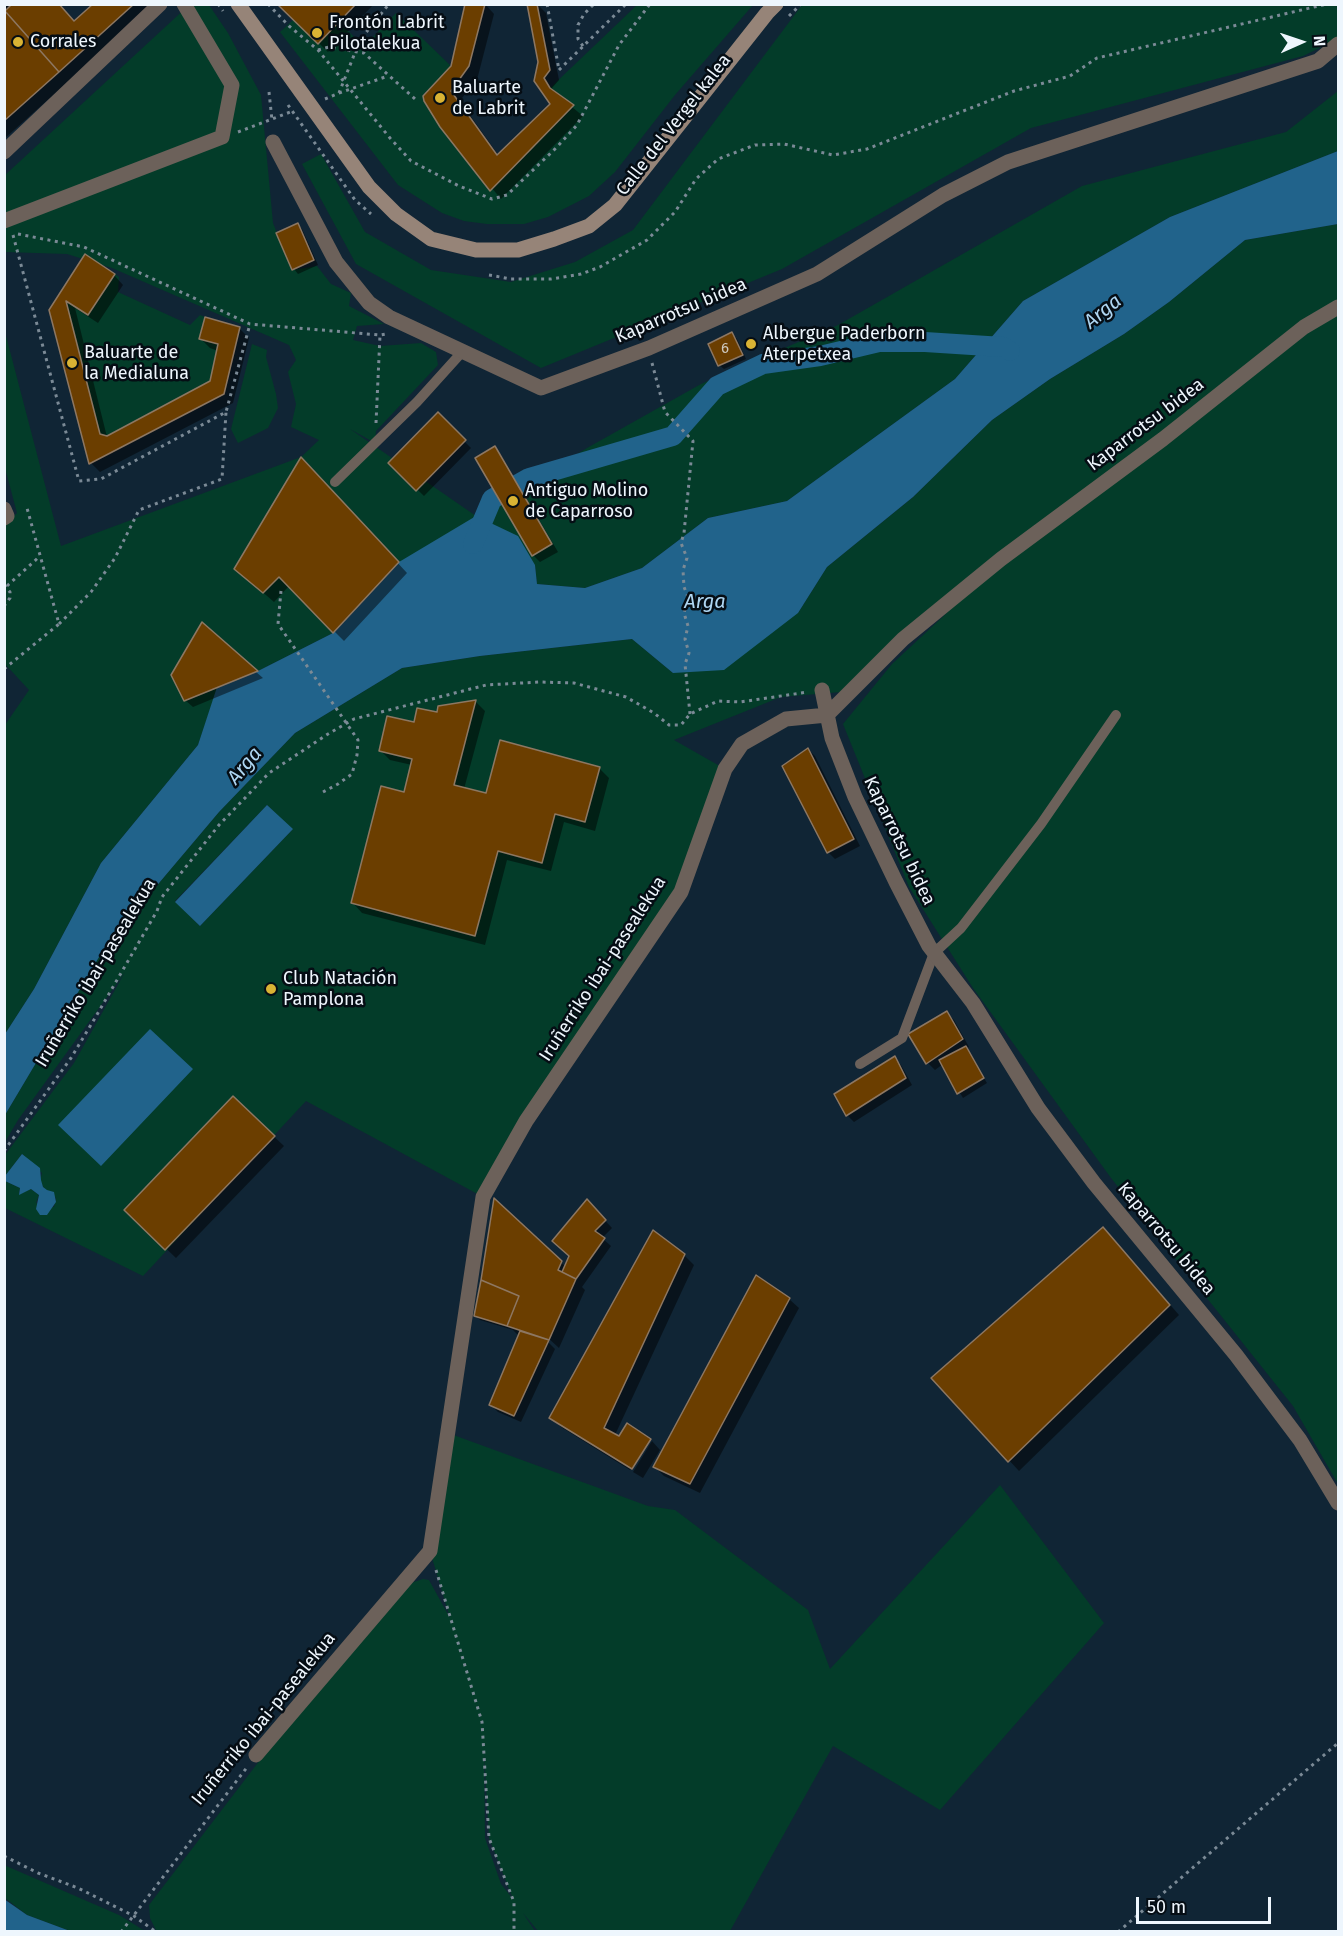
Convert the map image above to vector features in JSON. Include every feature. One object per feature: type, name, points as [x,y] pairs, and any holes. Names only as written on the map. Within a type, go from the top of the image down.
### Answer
[{"type":"main road","name":"Calle del Vergel kalea","points":[[238,4],[369,187],[396,214],[431,239],[476,250],[518,250],[554,239],[589,226],[615,205],[776,4]]},
{"type":"street","points":[[4,152],[160,4]]},
{"type":"street","points":[[9,227],[222,137],[232,85],[184,4]]},
{"type":"street","name":"Kaparrotsu bidea","points":[[273,142],[336,262],[369,303],[389,317],[541,388],[649,348],[817,274],[943,195],[1008,162],[1318,61],[1338,44]]},
{"type":"street","name":"Kaparrotsu bidea","points":[[1338,308],[1304,327],[1163,439],[1001,560],[903,639],[827,715],[832,738],[855,797],[896,882],[934,953],[973,1003],[1038,1108],[1094,1183],[1236,1355],[1300,1440],[1338,1503]]},
{"type":"street","points":[[4,509],[7,516],[4,518]]},
{"type":"street","points":[[822,690],[827,715]]},
{"type":"street","name":"Iruñerriko ibai-pasealekua","points":[[256,1755],[430,1551],[483,1197],[526,1121],[681,892],[725,769],[742,744],[786,719],[827,715]]},
{"type":"lane","points":[[335,482],[417,402],[463,351]]},
{"type":"lane","points":[[860,1064],[902,1038],[934,953],[961,928],[1041,824],[1116,716]]},
{"type":"path","points":[[218,4],[225,14]]},
{"type":"path","points":[[268,4],[289,26],[318,50],[411,161],[459,186],[492,199],[507,195],[577,125],[619,45],[650,4]]},
{"type":"path","points":[[360,40],[390,4]]},
{"type":"path","points":[[547,4],[559,70],[626,4]]},
{"type":"path","points":[[559,4],[588,4]]},
{"type":"path","points":[[583,46],[578,39],[578,26],[584,14],[594,4]]},
{"type":"path","points":[[786,19],[801,4]]},
{"type":"path","points":[[489,275],[511,279],[551,279],[581,274],[600,267],[647,240],[675,212],[696,179],[718,159],[755,145],[784,144],[833,155],[867,149],[1014,91],[1070,76],[1096,58],[1327,4]]},
{"type":"path","points":[[318,50],[329,47],[364,52],[415,99]]},
{"type":"path","points":[[339,93],[389,76]]},
{"type":"path","points":[[269,92],[273,142]]},
{"type":"path","points":[[284,99],[355,200],[377,220]]},
{"type":"path","points":[[4,232],[9,227]]},
{"type":"path","points":[[9,227],[84,247],[250,324],[380,335],[414,328]]},
{"type":"path","points":[[9,227],[79,481],[100,479],[226,412]]},
{"type":"path","points":[[5,669],[59,624],[91,592],[115,558],[139,510],[222,479],[226,412],[250,324]]},
{"type":"path","points":[[375,443],[380,335]]},
{"type":"path","points":[[649,348],[665,412],[693,441],[684,533],[681,543],[687,558],[683,570],[684,587],[688,597],[684,613],[688,626],[685,639],[689,653],[685,664],[690,714]]},
{"type":"path","points":[[27,508],[59,624]]},
{"type":"path","points":[[4,606],[10,597],[6,586],[40,556]]},
{"type":"path","points":[[281,591],[278,624],[358,740],[352,774],[323,792]]},
{"type":"path","name":"Iruñerriko ibai-pasealekua","points":[[4,1151],[71,1058],[96,1018],[157,911],[162,897],[219,825],[269,773],[354,719],[486,685],[529,682],[574,683],[626,697],[654,712],[669,725],[681,726],[690,714],[718,701],[740,702],[822,690]]},
{"type":"path","points":[[430,1551],[482,1722],[489,1839],[514,1902],[514,1932]]},
{"type":"path","points":[[1118,1932],[1338,1743]]},
{"type":"path","name":"Iruñerriko ibai-pasealekua","points":[[121,1932],[256,1755]]},
{"type":"path","points":[[4,1856],[134,1916],[156,1932]]},
{"type":"green space","points":[[189,5],[209,5],[228,33],[261,95],[273,223],[292,270],[317,266],[331,284],[351,293],[349,306],[384,324],[357,326],[353,340],[380,346],[421,343],[436,352],[438,365],[376,431],[375,443],[350,429],[476,516],[587,448],[701,384],[838,325],[1082,186],[1286,132],[1338,91],[1338,151],[1170,217],[1023,301],[955,379],[787,501],[708,518],[642,568],[585,588],[537,584],[535,565],[333,633],[258,671],[218,687],[198,745],[101,863],[34,989],[5,1034],[5,725],[29,690],[5,664],[5,525],[17,513],[5,468],[5,332],[61,546],[301,457],[319,440],[291,427],[296,404],[288,372],[296,360],[289,345],[112,268],[67,254],[5,252],[4,176]]},
{"type":"green space","points":[[637,5],[753,5],[675,95],[615,172],[589,196],[548,217],[524,224],[487,224],[464,221],[442,213],[398,185],[280,32],[293,20],[318,44],[339,21],[356,39],[368,42],[396,13],[451,66],[423,95],[424,101],[440,127],[490,190],[574,105],[550,88]]},
{"type":"green space","points":[[802,5],[1338,5],[1338,39],[1303,56],[1031,128],[782,269],[541,368],[356,264],[302,164],[321,154],[365,232],[431,270],[511,282],[575,262],[633,230]]},
{"type":"green space","points":[[1338,224],[1338,1484],[1293,1406],[1111,1178],[973,988],[909,887],[843,724],[892,664],[949,611],[841,692],[781,697],[674,740],[725,769],[681,892],[483,1197],[306,1101],[143,1276],[5,1208],[5,1181],[20,1188],[19,1194],[31,1189],[39,1195],[36,1203],[54,1207],[56,1198],[43,1187],[40,1180],[42,1173],[22,1154],[5,1176],[5,1155],[74,1063],[125,972],[18,1120],[5,1142],[5,1115],[105,947],[219,812],[295,733],[402,668],[480,656],[632,639],[673,673],[798,613],[827,567],[912,498],[992,420],[1050,379],[1124,334],[1169,302],[1245,240]],"holes":[[[267,805],[292,830],[200,926],[175,901]]]},
{"type":"green space","points":[[115,274],[119,277],[118,292],[190,325],[200,315],[205,317],[199,339],[218,344],[210,381],[107,436],[100,434],[66,301]]},
{"type":"green space","points":[[252,344],[267,350],[266,357],[278,408],[268,428],[238,443],[231,429]]},
{"type":"green space","points":[[448,1433],[648,1506],[675,1510],[808,1610],[830,1669],[1000,1485],[1104,1623],[940,1810],[833,1746],[730,1931],[538,1931],[523,1913],[535,1931],[157,1932],[150,1918],[149,1905],[309,1696],[408,1584],[423,1579],[429,1580],[450,1618],[430,1551]],"holes":[[[484,1751],[489,1838],[513,1899],[501,1884],[485,1838]]]},
{"type":"green space","points":[[4,1865],[119,1915],[145,1931],[70,1931],[27,1915],[5,1898]]},
{"type":"water","name":"Arga","points":[[1338,151],[1338,224],[1245,240],[1169,302],[1124,334],[1050,379],[992,420],[913,497],[827,567],[798,613],[724,670],[673,673],[632,639],[480,656],[402,668],[295,733],[219,812],[105,947],[5,1115],[5,1034],[34,989],[101,863],[198,745],[217,687],[258,671],[333,633],[399,562],[476,516],[518,536],[535,565],[537,584],[585,588],[642,568],[708,518],[787,501],[955,379],[1023,301],[1170,217]]},
{"type":"water","points":[[267,805],[293,829],[200,926],[175,902]]},
{"type":"water","points":[[150,1029],[193,1069],[101,1166],[58,1125]]},
{"type":"water","points":[[22,1154],[40,1168],[43,1187],[54,1192],[56,1202],[47,1215],[40,1215],[36,1209],[39,1195],[31,1189],[19,1195],[20,1188],[5,1181],[5,1176]]},
{"type":"water","points":[[4,1899],[27,1915],[70,1931],[5,1931]]},
{"type":"building","points":[[12,4],[59,4],[74,21],[93,4],[134,4],[59,72],[5,11]]},
{"type":"building","name":"Frontón Labrit Pilotalekua","points":[[277,4],[356,4],[318,44]]},
{"type":"building","name":"Baluarte de Labrit","points":[[465,4],[485,4],[469,66],[451,91],[497,155],[550,104],[534,81],[538,62],[527,4],[537,4],[550,70],[544,78],[550,88],[574,105],[490,191],[440,127],[423,96],[451,66]]},
{"type":"building","name":"Corrales","points":[[4,12],[59,72],[4,121]]},
{"type":"building","points":[[298,223],[314,260],[292,270],[276,233]]},
{"type":"building","name":"Baluarte de la Medialuna","points":[[85,254],[115,274],[88,315],[66,301],[100,434],[107,436],[210,381],[218,344],[199,339],[205,317],[240,327],[224,394],[89,464],[49,310]]},
{"type":"building","points":[[732,332],[743,355],[718,366],[708,344]]},
{"type":"building","points":[[438,412],[466,440],[416,491],[388,463]]},
{"type":"building","name":"Antiguo Molino de Caparroso","points":[[495,446],[552,544],[532,556],[475,458]]},
{"type":"building","points":[[301,457],[399,562],[333,633],[279,577],[263,593],[234,569]]},
{"type":"building","points":[[202,622],[258,671],[184,701],[171,675]]},
{"type":"building","points":[[476,700],[454,785],[486,793],[500,740],[600,767],[585,822],[555,814],[542,863],[498,851],[475,936],[351,903],[381,786],[404,792],[412,759],[379,751],[387,716],[414,722],[417,708],[437,712],[438,706]]},
{"type":"building","points":[[808,748],[854,839],[827,853],[782,766]]},
{"type":"building","points":[[947,1011],[963,1039],[926,1064],[908,1034]]},
{"type":"building","points":[[966,1046],[984,1078],[957,1094],[939,1060]]},
{"type":"building","points":[[895,1056],[906,1078],[846,1116],[834,1094]]},
{"type":"building","points":[[233,1096],[275,1136],[165,1250],[124,1210]]},
{"type":"building","points":[[494,1198],[562,1261],[558,1270],[576,1279],[549,1340],[507,1326],[519,1296],[481,1280]]},
{"type":"building","points":[[587,1199],[606,1220],[595,1231],[605,1238],[576,1279],[562,1272],[569,1256],[552,1241]]},
{"type":"building","points":[[1103,1227],[1170,1305],[1008,1462],[931,1378]]},
{"type":"building","points":[[653,1230],[685,1254],[604,1428],[619,1436],[627,1423],[651,1439],[632,1469],[549,1418]]},
{"type":"building","points":[[756,1275],[790,1298],[690,1484],[653,1467]]},
{"type":"building","points":[[481,1280],[519,1296],[507,1326],[474,1316]]},
{"type":"building","points":[[520,1331],[549,1340],[514,1416],[489,1405]]},
{"type":"waterway","points":[[473,544],[492,499],[529,478],[673,436],[717,386],[763,364],[820,356],[879,342],[925,342],[1003,347],[1010,351]]},
{"type":"place","name":"Frontón Labrit Pilotalekua","points":[[317,33]]},
{"type":"place","name":"Corrales","points":[[18,42]]},
{"type":"place","name":"Baluarte de Labrit","points":[[440,98]]},
{"type":"place","name":"Albergue Paderborn Aterpetxea","points":[[751,344]]},
{"type":"place","name":"Baluarte de la Medialuna","points":[[72,363]]},
{"type":"place","name":"Antiguo Molino de Caparroso","points":[[513,501]]},
{"type":"place","name":"Club Natación Pamplona","points":[[271,989]]}]
